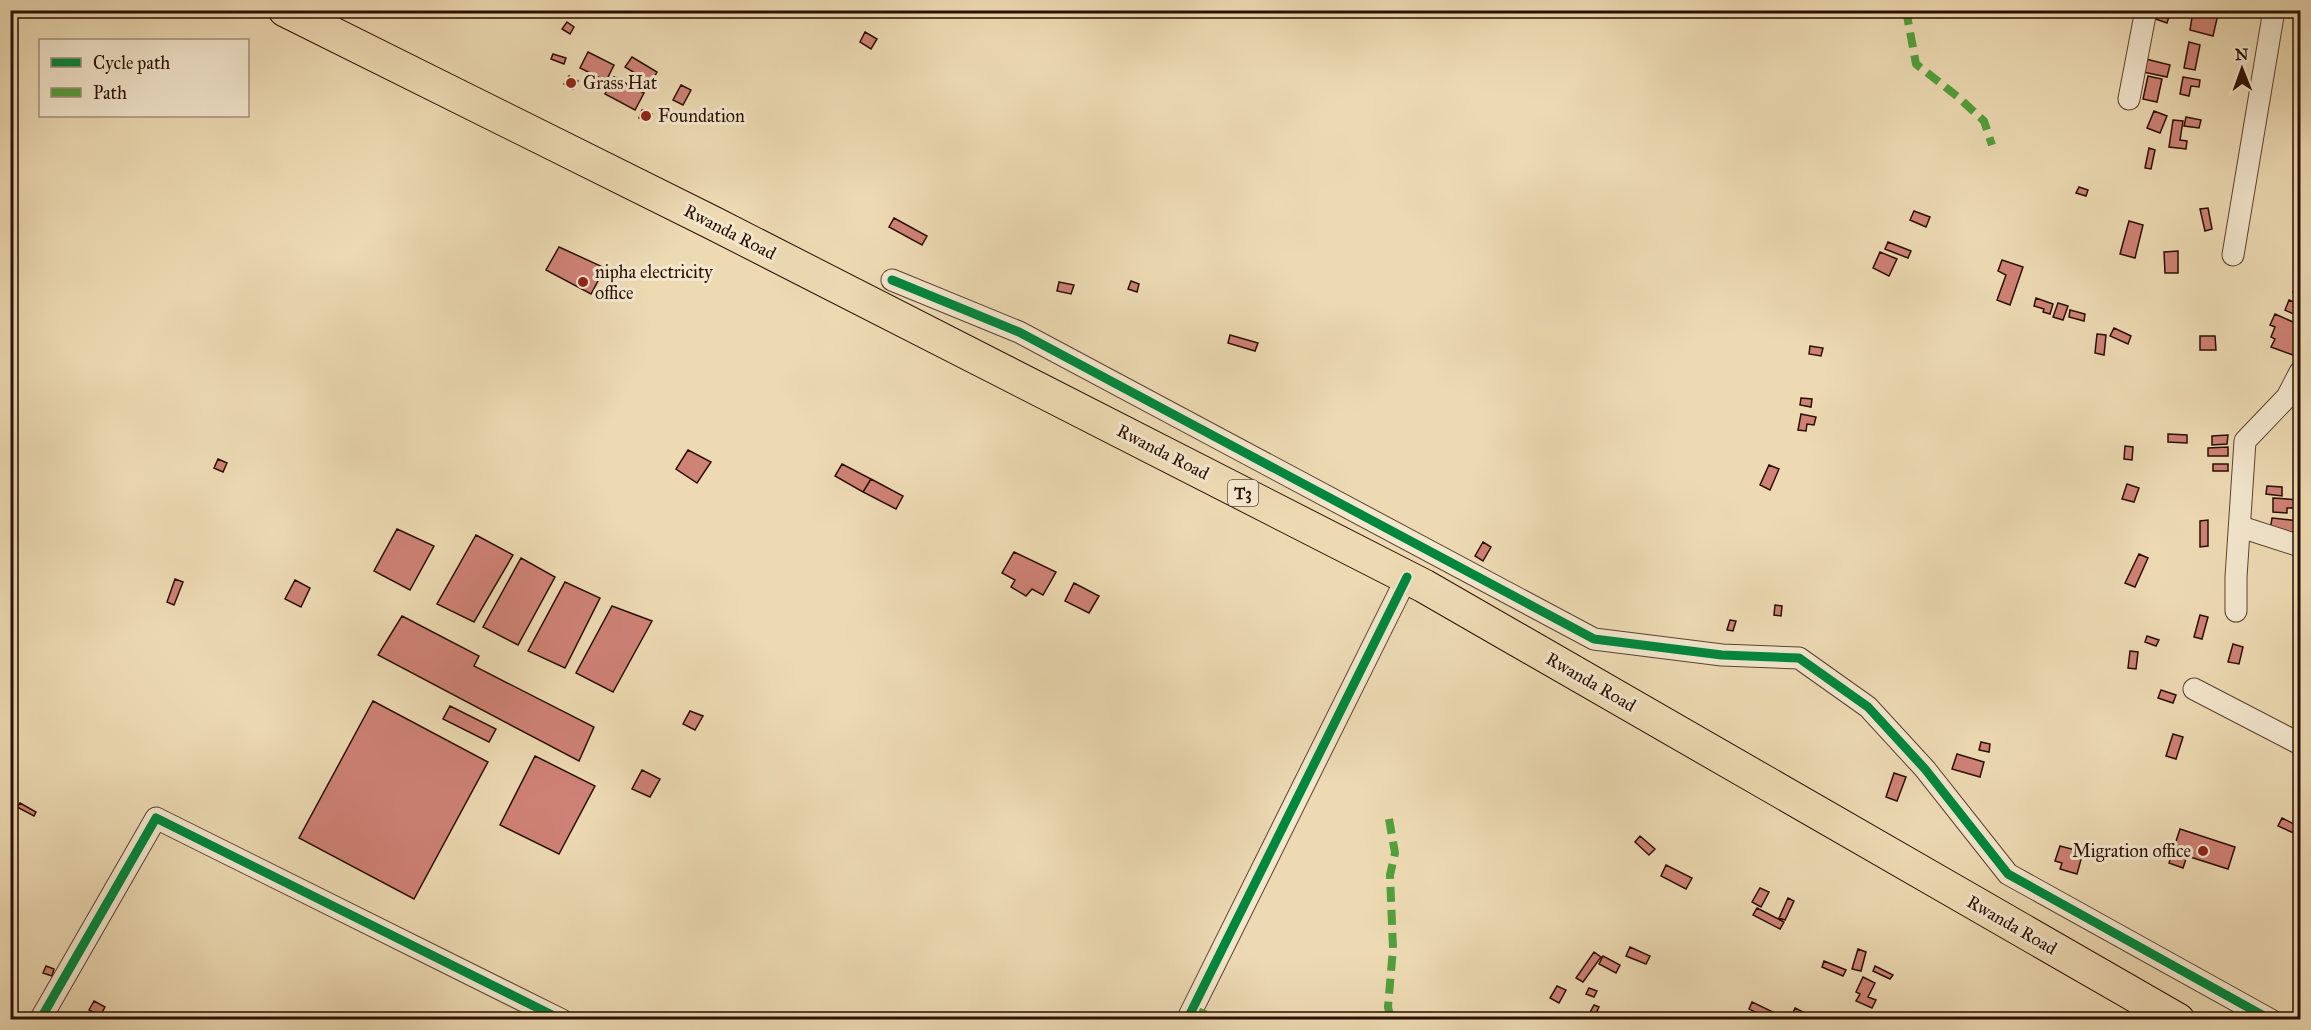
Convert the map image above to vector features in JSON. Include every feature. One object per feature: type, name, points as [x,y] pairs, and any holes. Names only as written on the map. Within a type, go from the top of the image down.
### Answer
[{"type":"highway","name":"Rwanda Road","points":[[285,10],[714,223],[1407,577],[2139,1010],[2178,1020]]},
{"type":"street","points":[[2129,99],[2146,10]]},
{"type":"street","points":[[2233,255],[2274,10]]},
{"type":"street","points":[[892,280],[1019,332],[1594,639],[1722,655],[1799,658],[1868,707],[1925,769],[2008,874],[2271,1020]]},
{"type":"street","points":[[2236,611],[2236,577],[2246,441],[2287,397],[2301,372]]},
{"type":"street","points":[[2241,527],[2301,546]]},
{"type":"street","points":[[1187,1020],[1407,577]]},
{"type":"street","points":[[2194,689],[2301,744]]},
{"type":"street","points":[[40,1020],[156,818],[562,1020]]},
{"type":"building","points":[[2149,10],[2171,10],[2167,23],[2147,16]]},
{"type":"building","points":[[2202,10],[2219,10],[2213,36],[2190,30],[2193,11],[2202,13]]},
{"type":"building","points":[[567,22],[574,27],[570,34],[562,29]]},
{"type":"building","points":[[865,32],[877,39],[871,49],[860,42]]},
{"type":"building","points":[[2189,42],[2200,45],[2195,70],[2184,68]]},
{"type":"building","points":[[588,52],[614,65],[606,81],[580,68]]},
{"type":"building","points":[[553,54],[566,58],[564,64],[551,59]]},
{"type":"building","points":[[632,57],[657,72],[651,83],[625,67]]},
{"type":"building","points":[[2146,59],[2170,65],[2167,77],[2143,72]]},
{"type":"building","name":"Grass Hat","points":[[569,76],[578,81],[573,89],[564,84]]},
{"type":"building","points":[[2148,76],[2162,79],[2157,102],[2143,99]]},
{"type":"building","points":[[614,77],[644,93],[635,110],[605,94]]},
{"type":"building","points":[[2183,77],[2200,80],[2199,87],[2191,86],[2189,96],[2180,94]]},
{"type":"building","points":[[681,85],[691,90],[683,105],[673,100]]},
{"type":"building","name":"Foundation","points":[[642,110],[652,114],[649,121],[639,118]]},
{"type":"building","points":[[2154,111],[2167,116],[2160,133],[2147,128]]},
{"type":"building","points":[[2186,117],[2201,120],[2199,128],[2184,126]]},
{"type":"building","points":[[2173,120],[2183,121],[2180,140],[2187,141],[2186,149],[2169,147]]},
{"type":"building","points":[[2149,148],[2155,150],[2151,169],[2145,168]]},
{"type":"building","points":[[2079,187],[2088,190],[2086,196],[2076,193]]},
{"type":"building","points":[[2208,208],[2212,229],[2205,231],[2200,209]]},
{"type":"building","points":[[1914,211],[1930,217],[1926,227],[1910,220]]},
{"type":"building","points":[[894,218],[927,236],[922,245],[889,227]]},
{"type":"building","points":[[2129,221],[2143,225],[2135,258],[2120,254]]},
{"type":"building","points":[[1888,242],[1911,251],[1908,258],[1885,249]]},
{"type":"building","name":"nipha electricity office","points":[[559,247],[605,268],[591,294],[546,270]]},
{"type":"building","points":[[2178,251],[2178,273],[2165,273],[2164,252]]},
{"type":"building","points":[[1880,252],[1897,259],[1889,276],[1873,268]]},
{"type":"building","points":[[2002,260],[2023,267],[2010,305],[1997,300],[2006,275],[1998,271]]},
{"type":"building","points":[[1131,281],[1139,284],[1137,292],[1128,289]]},
{"type":"building","points":[[1059,282],[1074,285],[1071,294],[1057,291]]},
{"type":"building","points":[[2298,282],[2300,283],[2300,295],[2293,292]]},
{"type":"building","points":[[2036,298],[2053,304],[2050,314],[2034,306]]},
{"type":"building","points":[[2289,300],[2300,305],[2300,317],[2285,310]]},
{"type":"building","points":[[2058,303],[2068,306],[2063,320],[2053,317]]},
{"type":"building","points":[[2070,310],[2085,314],[2084,321],[2069,317]]},
{"type":"building","points":[[2275,314],[2300,325],[2300,340],[2293,355],[2271,347],[2275,339],[2271,337],[2275,327],[2270,325]]},
{"type":"building","points":[[2114,328],[2131,336],[2128,344],[2110,336]]},
{"type":"building","points":[[2097,334],[2106,335],[2104,355],[2095,353]]},
{"type":"building","points":[[1230,335],[1258,343],[1255,351],[1228,343]]},
{"type":"building","points":[[2200,336],[2215,336],[2216,350],[2200,350]]},
{"type":"building","points":[[1810,346],[1823,348],[1821,356],[1809,354]]},
{"type":"building","points":[[1801,398],[1812,399],[1811,407],[1800,405]]},
{"type":"building","points":[[1801,414],[1816,417],[1814,425],[1807,424],[1806,431],[1798,430]]},
{"type":"building","points":[[2168,434],[2187,435],[2187,443],[2168,442]]},
{"type":"building","points":[[2228,435],[2227,444],[2212,445],[2212,436]]},
{"type":"building","points":[[2125,446],[2133,447],[2132,460],[2124,459]]},
{"type":"building","points":[[2228,447],[2228,456],[2208,456],[2208,448]]},
{"type":"building","points":[[688,450],[711,462],[697,483],[676,469]]},
{"type":"building","points":[[218,459],[227,463],[223,472],[214,468]]},
{"type":"building","points":[[842,464],[871,479],[863,492],[835,476]]},
{"type":"building","points":[[2213,464],[2228,464],[2228,471],[2213,471]]},
{"type":"building","points":[[1769,465],[1779,469],[1770,490],[1760,485]]},
{"type":"building","points":[[871,479],[903,496],[896,509],[863,492]]},
{"type":"building","points":[[2127,484],[2139,488],[2134,502],[2122,499]]},
{"type":"building","points":[[2267,486],[2282,487],[2282,496],[2266,494]]},
{"type":"building","points":[[2273,498],[2300,500],[2300,508],[2287,508],[2287,513],[2273,512]]},
{"type":"building","points":[[2272,518],[2300,521],[2300,535],[2270,531]]},
{"type":"building","points":[[2208,520],[2208,546],[2200,547],[2200,521]]},
{"type":"building","points":[[397,529],[434,546],[410,590],[374,571]]},
{"type":"building","points":[[476,535],[513,555],[474,622],[437,604]]},
{"type":"building","points":[[1483,542],[1491,547],[1483,561],[1475,556]]},
{"type":"building","points":[[1014,552],[1056,572],[1043,595],[1032,589],[1026,596],[1011,587],[1015,580],[1002,573]]},
{"type":"building","points":[[2139,554],[2148,558],[2135,587],[2125,583]]},
{"type":"building","points":[[521,558],[555,577],[518,645],[483,627]]},
{"type":"building","points":[[175,579],[183,582],[174,605],[167,602]]},
{"type":"building","points":[[295,580],[310,588],[301,607],[285,599]]},
{"type":"building","points":[[565,582],[600,598],[565,668],[528,651]]},
{"type":"building","points":[[1074,583],[1099,596],[1089,613],[1065,601]]},
{"type":"building","points":[[1775,605],[1782,606],[1781,616],[1774,615]]},
{"type":"building","points":[[612,606],[652,621],[613,692],[576,673]]},
{"type":"building","points":[[2200,615],[2208,617],[2202,639],[2194,637]]},
{"type":"building","points":[[402,616],[479,656],[474,666],[594,727],[579,761],[378,655]]},
{"type":"building","points":[[1730,620],[1736,621],[1733,631],[1727,630]]},
{"type":"building","points":[[2147,636],[2159,640],[2156,646],[2145,642]]},
{"type":"building","points":[[2233,644],[2243,647],[2239,664],[2228,662]]},
{"type":"building","points":[[2130,651],[2138,652],[2136,669],[2128,668]]},
{"type":"building","points":[[2161,690],[2176,695],[2173,703],[2158,698]]},
{"type":"building","points":[[373,701],[488,762],[414,899],[299,838]]},
{"type":"building","points":[[450,706],[496,729],[489,742],[443,719]]},
{"type":"building","points":[[690,711],[703,716],[695,730],[683,724]]},
{"type":"building","points":[[2173,734],[2183,737],[2176,759],[2166,756]]},
{"type":"building","points":[[1981,742],[1990,744],[1989,752],[1979,750]]},
{"type":"building","points":[[1957,754],[1984,762],[1980,777],[1952,769]]},
{"type":"building","points":[[535,756],[595,786],[559,854],[500,825]]},
{"type":"building","points":[[642,770],[660,779],[650,797],[632,789]]},
{"type":"building","points":[[1894,773],[1906,777],[1897,801],[1886,797]]},
{"type":"building","points":[[20,803],[36,812],[34,816],[17,807]]},
{"type":"building","points":[[2282,818],[2300,827],[2296,834],[2278,826]]},
{"type":"building","name":"Migration office","points":[[2180,829],[2235,847],[2228,869],[2187,856],[2183,868],[2169,863]]},
{"type":"building","points":[[1640,836],[1655,849],[1649,855],[1635,842]]},
{"type":"building","points":[[2060,846],[2083,852],[2077,874],[2060,869],[2062,863],[2055,861]]},
{"type":"building","points":[[1666,865],[1692,878],[1686,889],[1661,876]]},
{"type":"building","points":[[1760,888],[1769,892],[1761,907],[1752,902]]},
{"type":"building","points":[[1788,898],[1794,901],[1785,920],[1779,918]]},
{"type":"building","points":[[1757,908],[1784,922],[1780,929],[1753,915]]},
{"type":"building","points":[[1630,947],[1650,956],[1646,964],[1626,956]]},
{"type":"building","points":[[1858,949],[1866,952],[1861,971],[1852,969]]},
{"type":"building","points":[[1594,952],[1601,957],[1583,982],[1576,978]]},
{"type":"building","points":[[1603,956],[1620,965],[1616,973],[1599,964]]},
{"type":"building","points":[[1824,961],[1846,970],[1843,976],[1822,967]]},
{"type":"building","points":[[46,966],[54,969],[52,976],[43,973]]},
{"type":"building","points":[[1875,966],[1893,975],[1890,979],[1873,971]]},
{"type":"building","points":[[1863,977],[1875,983],[1868,997],[1876,1000],[1872,1008],[1856,1001],[1860,994],[1856,992]]},
{"type":"building","points":[[1557,986],[1566,990],[1559,1003],[1550,998]]},
{"type":"building","points":[[1589,988],[1597,991],[1594,997],[1586,994]]},
{"type":"building","points":[[94,1001],[105,1007],[100,1016],[89,1010]]},
{"type":"building","points":[[1752,1002],[1773,1012],[1769,1019],[1749,1009]]},
{"type":"building","points":[[1594,1005],[1599,1007],[1593,1020],[1590,1020],[1587,1018]]},
{"type":"building","points":[[1795,1008],[1815,1018],[1814,1020],[1790,1020]]},
{"type":"building","points":[[1601,1013],[1618,1020],[1598,1020]]},
{"type":"marked path","points":[[1906,10],[1916,64],[1984,121],[1992,145]]},
{"type":"marked path","points":[[1389,819],[1395,853],[1390,875],[1393,948],[1388,1007],[1391,1020]]},
{"type":"marked path","points":[[1192,1009],[1220,1020]]},
{"type":"cycle path","points":[[892,280],[1019,332],[1594,639],[1722,655],[1799,658],[1868,707],[1925,769],[2008,874],[2271,1020]]},
{"type":"cycle path","points":[[1187,1020],[1407,577]]},
{"type":"cycle path","points":[[40,1020],[156,818],[562,1020]]},
{"type":"place","name":"Grass Hat","points":[[571,83]]},
{"type":"place","name":"Foundation","points":[[646,116]]},
{"type":"place","name":"nipha electricity office","points":[[583,282]]},
{"type":"place","name":"Migration office","points":[[2203,851]]}]
